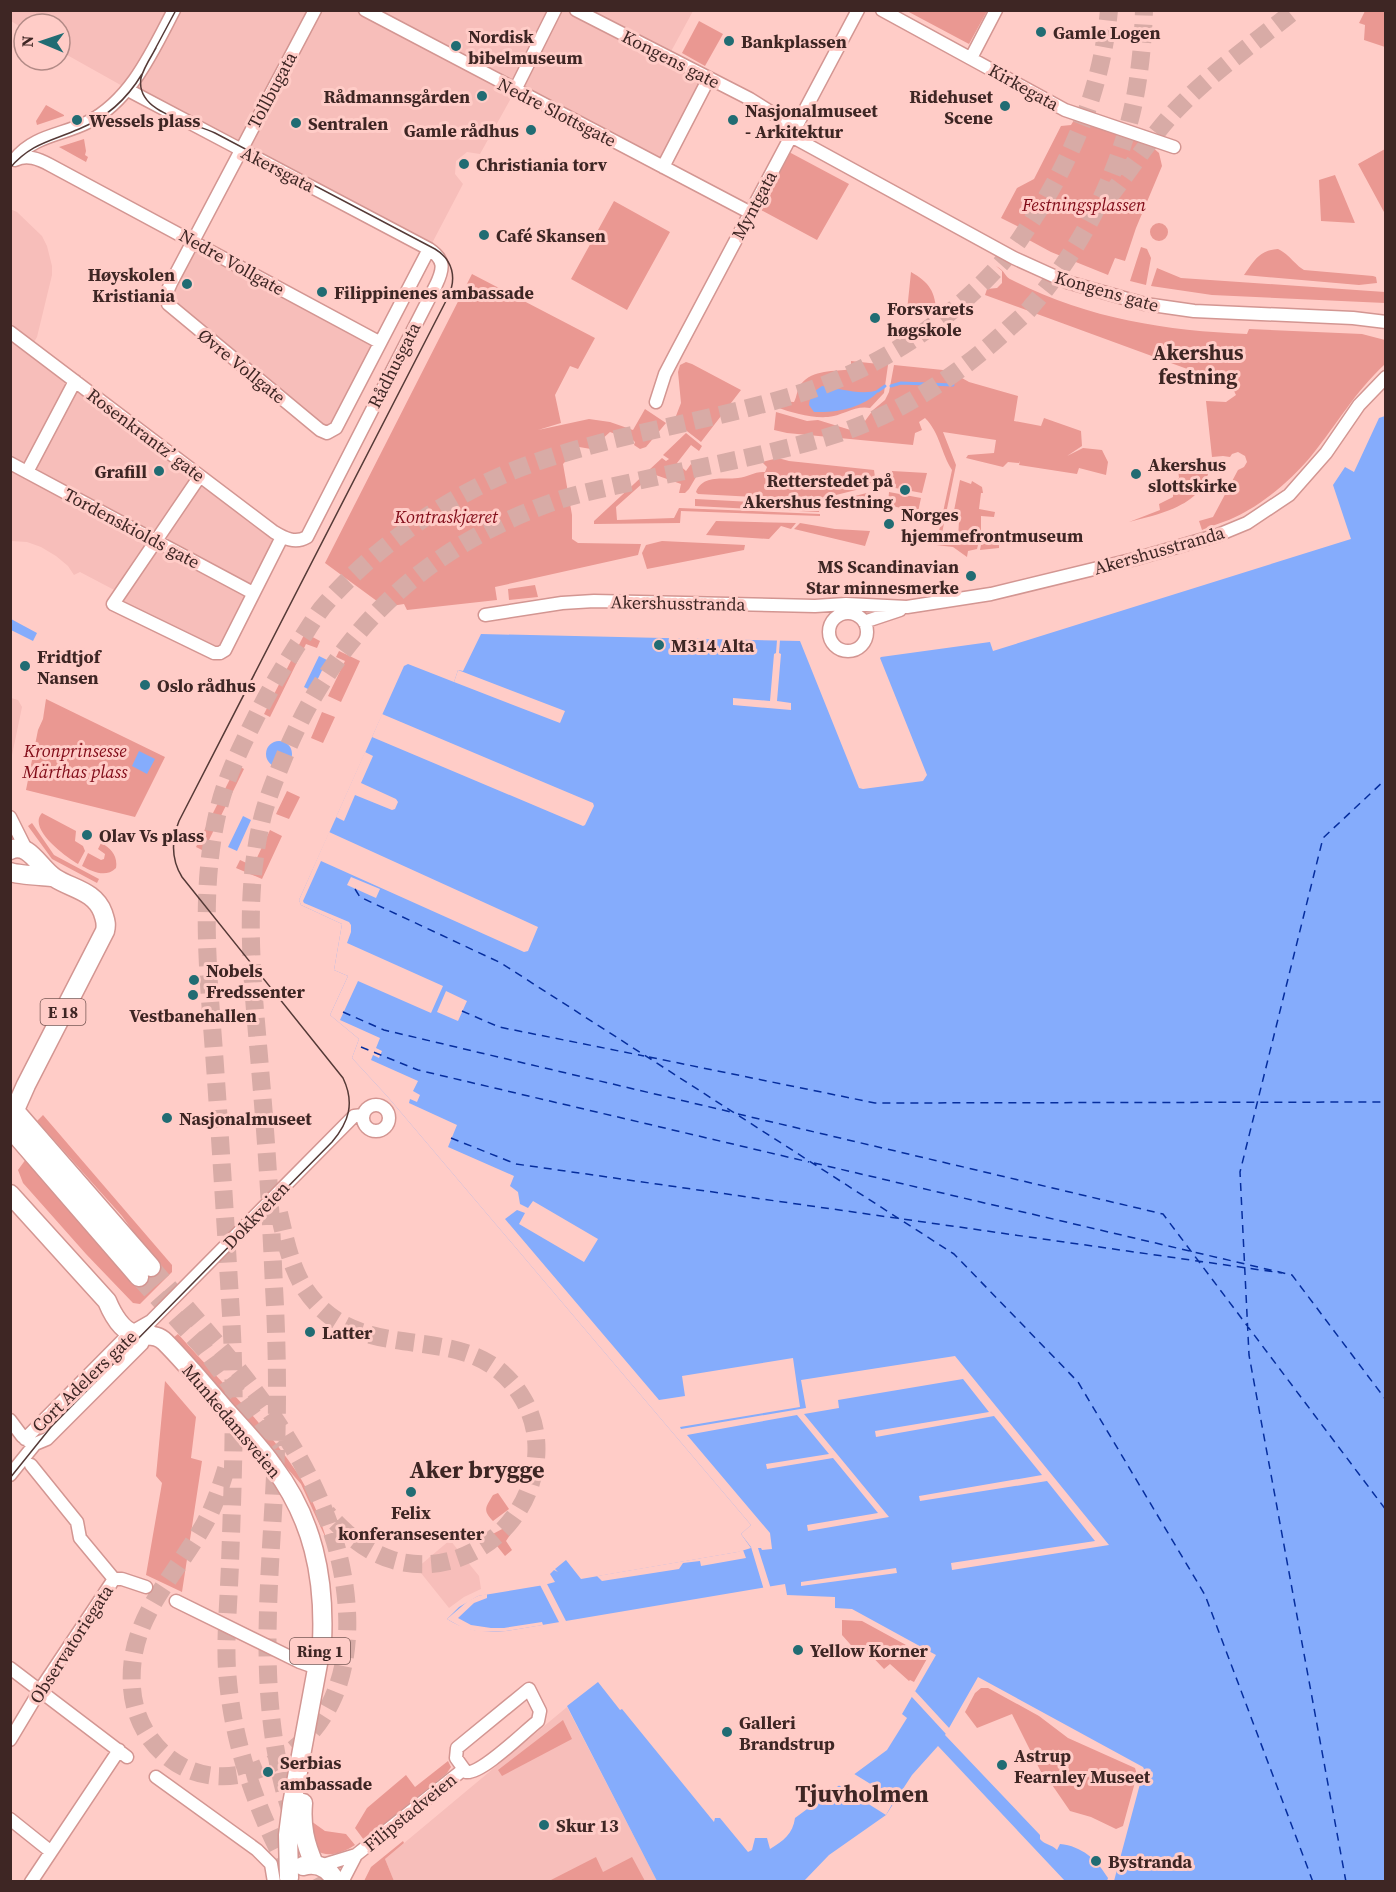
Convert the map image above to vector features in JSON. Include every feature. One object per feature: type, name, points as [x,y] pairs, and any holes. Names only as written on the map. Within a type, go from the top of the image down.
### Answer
[{"type":"highway","points":[[15,874],[32,866],[23,852]]},
{"type":"highway","points":[[23,852],[53,877],[94,898],[103,913]]},
{"type":"highway","points":[[15,874],[53,877]]},
{"type":"highway","name":"E 18","points":[[10,1093],[103,913]]},
{"type":"highway","name":"E 18","points":[[12,1118],[26,1085],[105,931],[106,923],[103,913]]},
{"type":"highway","points":[[12,1118],[145,1272]]},
{"type":"highway","name":"Munkedamsveien","points":[[10,1194],[107,1301],[122,1307],[143,1329],[163,1340],[273,1465],[297,1505],[315,1552],[322,1585],[322,1642],[295,1784],[284,1880]]},
{"type":"highway","name":"Munkedamsveien","points":[[306,1732],[302,1828],[304,1840],[317,1865]]},
{"type":"highway","points":[[284,1880],[297,1869],[317,1865],[331,1872],[336,1881]]},
{"type":"street","points":[[13,162],[23,150],[38,140],[72,129],[98,116],[128,90],[174,10]]},
{"type":"street","name":"Tollbugata","points":[[166,299],[171,283],[315,10]]},
{"type":"street","name":"Nedre Slottsgate","points":[[365,10],[749,212]]},
{"type":"street","points":[[515,90],[555,10]]},
{"type":"street","name":"Kongens gate","points":[[576,10],[750,99],[793,132],[1014,258],[1051,276],[1138,302],[1180,309],[1353,318],[1386,322]]},
{"type":"street","name":"Myntgata","points":[[656,402],[665,374],[676,351],[858,10]]},
{"type":"street","name":"Kirkegata","points":[[882,10],[1065,110],[1173,147]]},
{"type":"street","points":[[970,58],[996,10]]},
{"type":"street","points":[[663,167],[709,78]]},
{"type":"street","name":"Akersgata","points":[[128,90],[429,249]]},
{"type":"street","name":"Nedre Vollgate","points":[[13,162],[22,157],[35,158],[379,342]]},
{"type":"street","name":"Rådhusgata","points":[[282,537],[294,540],[307,537],[436,285],[441,272],[441,261],[438,255],[429,249],[336,428],[327,432],[320,430]]},
{"type":"street","name":"Øvre Vollgate","points":[[166,299],[172,309],[320,430]]},
{"type":"street","name":"Rosenkrantz’ gate","points":[[10,332],[282,537]]},
{"type":"street","name":"Akershusstranda","points":[[864,622],[907,607],[991,594],[1057,579],[1206,539],[1247,523],[1282,500],[1302,481],[1326,453],[1359,405],[1386,377]]},
{"type":"street","points":[[27,472],[75,381]]},
{"type":"street","name":"Tordenskiolds gate","points":[[10,463],[253,593]]},
{"type":"street","points":[[200,476],[113,604],[211,651],[220,653],[225,650],[282,537]]},
{"type":"street","name":"Akershusstranda","points":[[486,615],[562,603],[594,601],[815,606],[846,604],[907,607]]},
{"type":"street","points":[[10,817],[23,852]]},
{"type":"street","name":"Dokkveien","points":[[143,1329],[350,1119],[363,1115]]},
{"type":"street","name":"Cort Adelers gate","points":[[12,1423],[30,1442],[43,1442],[142,1344],[143,1329]]},
{"type":"street","name":"Cort Adelers gate","points":[[10,1474],[30,1442]]},
{"type":"street","points":[[31,1465],[77,1522],[80,1538],[114,1579],[122,1578],[146,1587]]},
{"type":"street","name":"Observatoriegata","points":[[10,1740],[40,1690],[114,1579]]},
{"type":"street","points":[[176,1601],[316,1668]]},
{"type":"street","points":[[10,1668],[123,1753],[50,1851],[31,1881]]},
{"type":"street","name":"Filipstadveien","points":[[529,1689],[540,1711],[538,1720],[486,1764],[468,1773],[464,1769],[456,1758],[457,1748],[529,1689]]},
{"type":"street","name":"Filipstadveien","points":[[342,1881],[356,1855],[464,1769]]},
{"type":"street","points":[[156,1777],[257,1850],[284,1880]]},
{"type":"street","points":[[10,1819],[50,1851]]},
{"type":"street","name":"Filipstadveien","points":[[317,1865],[356,1855]]},
{"type":"shaded area","points":[[11,10],[693,11],[668,57],[709,78],[663,167],[515,91],[480,154],[467,152],[456,161],[455,174],[463,184],[429,249],[72,58],[72,12],[12,12],[11,21]]},
{"type":"shaded area","points":[[10,209],[17,212],[42,236],[52,266],[52,275],[37,337],[31,347],[282,537],[222,652],[113,604],[120,593],[80,572],[74,575],[68,566],[41,547],[27,542],[11,541]]},
{"type":"shaded area","points":[[193,241],[379,342],[327,433],[178,315],[167,292]]},
{"type":"shaded area","points":[[11,698],[18,700],[22,707],[11,760]]},
{"type":"shaded area","points":[[450,1540],[479,1576],[481,1589],[464,1597],[449,1608],[417,1568]]},
{"type":"shaded area","points":[[567,1707],[657,1881],[394,1881],[385,1859]]},
{"type":"green space","points":[[907,11],[987,11],[969,44]]},
{"type":"green space","points":[[1365,11],[1385,11],[1385,47],[1364,40],[1365,25],[1359,23]]},
{"type":"green space","points":[[699,21],[723,34],[705,66],[682,53]]},
{"type":"green space","points":[[46,105],[64,116],[37,125],[36,121]]},
{"type":"green space","name":"Festningsplassen","points":[[1074,120],[1150,145],[1159,153],[1162,166],[1125,261],[1115,258],[1108,275],[1051,252],[1016,233],[1019,227],[1001,218],[1017,188],[1034,179],[1061,126],[1071,125]]},
{"type":"green space","points":[[84,139],[85,155],[88,157],[86,162],[59,147]]},
{"type":"green space","points":[[1385,149],[1386,208],[1384,212],[1358,164]]},
{"type":"green space","points":[[789,152],[849,184],[817,240],[759,209]]},
{"type":"green space","points":[[1335,175],[1355,223],[1321,221],[1319,180]]},
{"type":"green space","points":[[614,201],[670,232],[627,310],[571,279]]},
{"type":"green space","points":[[1159,223],[1165,226],[1168,232],[1165,238],[1159,241],[1153,238],[1150,232],[1153,226]]},
{"type":"green space","points":[[1141,247],[1147,249],[1151,258],[1146,285],[1130,281]]},
{"type":"green space","points":[[1278,249],[1304,270],[1373,276],[1376,277],[1377,283],[1359,285],[1244,275],[1262,254]]},
{"type":"green space","points":[[996,266],[1002,270],[1009,279],[1068,304],[1156,326],[1247,334],[1249,329],[1362,334],[1385,340],[1385,364],[1355,397],[1312,455],[1289,479],[1272,494],[1245,512],[1202,530],[1199,521],[1213,517],[1238,470],[1247,462],[1245,456],[1238,452],[1230,457],[1212,457],[1206,401],[1226,402],[1236,395],[1231,385],[985,295],[987,289],[997,288],[1002,283],[1002,271]]},
{"type":"green space","points":[[1157,268],[1181,278],[1385,292],[1385,303],[1212,295],[1151,286]]},
{"type":"green space","points":[[911,272],[930,288],[935,299],[936,313],[907,311]]},
{"type":"green space","name":"Kontraskjæret","points":[[472,274],[595,338],[578,369],[570,366],[555,395],[561,423],[538,430],[589,419],[610,422],[633,430],[645,409],[666,423],[646,447],[640,449],[627,435],[624,437],[610,432],[591,449],[579,447],[563,464],[572,515],[572,539],[578,543],[641,544],[638,555],[495,587],[497,600],[407,610],[404,604],[385,607],[325,563]]},
{"type":"green space","points":[[851,361],[888,365],[884,393],[870,408],[864,407],[821,417],[801,415],[776,407],[775,401],[794,402],[800,386],[806,379],[818,373],[851,369]]},
{"type":"green space","points":[[686,362],[741,390],[701,442],[674,421],[681,403],[678,372],[680,365]]},
{"type":"green space","points":[[894,365],[943,370],[969,382],[1018,396],[1014,421],[1041,426],[1044,418],[1081,431],[1082,446],[1067,456],[1083,448],[1102,450],[1108,462],[1106,475],[1079,468],[1077,474],[1019,465],[1020,461],[1019,463],[1008,462],[1003,467],[966,458],[968,455],[994,453],[996,440],[943,432],[956,465],[941,538],[958,539],[959,521],[952,521],[960,480],[971,484],[972,481],[982,487],[983,493],[981,493],[979,509],[995,512],[994,517],[981,516],[981,533],[977,549],[968,551],[967,557],[953,547],[936,545],[952,470],[934,430],[925,418],[919,422],[922,430],[915,433],[913,445],[774,430],[776,412],[807,421],[818,420],[857,432],[873,410],[885,400],[889,392]]},
{"type":"green space","points":[[686,433],[702,446],[699,451],[691,445],[677,463],[686,471],[691,464],[699,472],[689,489],[685,493],[679,493],[681,484],[653,474],[616,507],[617,520],[674,518],[679,508],[820,514],[820,516],[681,511],[680,523],[594,524],[594,521],[662,458],[666,461],[669,459],[663,455]]},
{"type":"green space","points":[[778,458],[874,470],[876,485],[820,499],[698,494],[696,492],[703,482],[708,480],[738,478],[765,472],[767,467],[762,462]]},
{"type":"green space","points":[[1210,464],[1207,478],[1192,498],[1169,511],[1129,522],[1160,510],[1159,504],[1173,497],[1173,479],[1179,478],[1178,468]]},
{"type":"green space","points":[[892,471],[927,473],[922,493],[890,487]]},
{"type":"green space","points":[[871,492],[868,506],[834,503],[834,501]]},
{"type":"green space","points":[[889,492],[921,498],[918,512],[888,505]]},
{"type":"green space","points":[[695,499],[752,502],[752,509],[695,506]]},
{"type":"green space","points":[[754,503],[820,506],[819,512],[754,509]]},
{"type":"green space","points":[[716,521],[796,523],[791,529],[781,526],[769,539],[706,535]]},
{"type":"green space","points":[[800,523],[835,529],[870,531],[865,546],[794,529]]},
{"type":"green space","points":[[983,534],[999,535],[999,548],[980,550]]},
{"type":"green space","points":[[662,541],[745,545],[744,550],[647,569],[642,553],[646,545]]},
{"type":"green space","points":[[535,585],[538,597],[509,600],[508,589]]},
{"type":"green space","points":[[305,633],[320,641],[317,648],[306,644],[270,717],[264,714]]},
{"type":"green space","points":[[339,651],[360,661],[341,702],[328,696],[345,661],[336,657]]},
{"type":"green space","name":"Kronprinsesse Märthas plass","points":[[46,699],[165,757],[135,817],[26,790]]},
{"type":"green space","points":[[322,712],[335,717],[323,743],[311,738]]},
{"type":"green space","points":[[237,765],[244,769],[207,844],[219,851],[216,857],[196,847]]},
{"type":"green space","points":[[287,791],[300,797],[289,819],[276,814]]},
{"type":"green space","points":[[42,813],[76,831],[75,841],[83,846],[85,851],[78,864],[57,849],[44,834],[39,819]]},
{"type":"green space","points":[[32,823],[54,855],[99,879],[97,883],[52,859],[28,826]]},
{"type":"green space","points":[[270,830],[282,836],[262,879],[236,868],[240,860],[253,866]]},
{"type":"green space","points":[[101,843],[111,850],[116,860],[116,868],[108,873],[95,872],[82,866],[88,853],[101,860],[104,859],[105,854],[98,849]]},
{"type":"green space","points":[[43,1115],[172,1265],[172,1272],[140,1304],[133,1303],[23,1183],[18,1170],[26,1159],[156,1263],[122,1216],[37,1121]]},
{"type":"green space","points":[[178,1334],[256,1420],[298,1474],[318,1515],[327,1541],[301,1484],[173,1338]]},
{"type":"green space","points":[[165,1381],[196,1417],[191,1458],[202,1461],[182,1592],[146,1575],[162,1483],[156,1476]]},
{"type":"green space","points":[[498,1493],[509,1509],[493,1521],[487,1514],[486,1508],[493,1495]]},
{"type":"green space","points":[[504,1528],[510,1535],[506,1541],[512,1550],[505,1556],[489,1536]]},
{"type":"green space","points":[[842,1620],[862,1621],[928,1657],[914,1682],[909,1681],[890,1664],[884,1669],[864,1648],[858,1653],[842,1635]]},
{"type":"green space","points":[[981,1688],[988,1688],[1039,1716],[1068,1738],[1135,1768],[1137,1775],[1123,1826],[1116,1829],[1091,1817],[1070,1811],[1048,1779],[1044,1778],[1012,1714],[977,1728],[965,1712],[975,1693]]},
{"type":"green space","points":[[563,1720],[572,1739],[502,1776],[498,1770]]},
{"type":"green space","points":[[448,1761],[451,1767],[447,1773],[364,1840],[355,1828],[367,1808],[406,1775],[415,1787]]},
{"type":"green space","points":[[311,1821],[325,1831],[346,1834],[355,1845],[336,1854],[321,1853],[316,1850]]},
{"type":"green space","points":[[403,1841],[404,1843],[385,1859],[394,1881],[364,1881],[371,1867]]},
{"type":"green space","points":[[596,1857],[603,1872],[632,1857],[645,1881],[549,1881]]},
{"type":"water","points":[[822,386],[857,392],[879,391],[865,402],[849,408],[832,412],[814,412],[809,405],[810,399]]},
{"type":"water","points":[[1385,416],[1385,1881],[1114,1881],[1143,1767],[978,1677],[945,1735],[1040,1835],[1042,1841],[1057,1850],[1060,1844],[1082,1851],[1099,1865],[1108,1878],[1107,1881],[1065,1881],[938,1746],[912,1775],[886,1815],[829,1855],[804,1881],[657,1881],[567,1706],[598,1682],[714,1822],[715,1818],[720,1818],[748,1852],[752,1850],[755,1838],[767,1838],[770,1849],[787,1837],[795,1818],[887,1750],[907,1718],[902,1714],[936,1655],[852,1609],[835,1608],[835,1597],[787,1595],[785,1584],[506,1631],[475,1630],[447,1619],[459,1607],[478,1596],[555,1582],[550,1574],[554,1570],[558,1572],[555,1569],[566,1560],[581,1579],[751,1548],[741,1534],[751,1525],[387,1096],[352,1058],[359,1039],[330,1015],[348,976],[334,970],[342,924],[301,905],[299,900],[404,666],[408,664],[454,682],[458,670],[463,671],[481,634],[800,641],[859,788],[923,781],[927,775],[881,657],[990,642],[993,651],[1351,539],[1333,485],[1345,467],[1354,472],[1379,418]]},
{"type":"water","points":[[11,619],[37,633],[33,641],[11,630]]},
{"type":"water","points":[[319,656],[327,660],[312,691],[304,687]]},
{"type":"water","points":[[279,741],[288,745],[292,754],[288,763],[279,767],[270,763],[266,754],[270,745]]},
{"type":"water","points":[[139,751],[155,759],[147,774],[132,766]]},
{"type":"water","points":[[243,816],[251,820],[237,851],[228,847]]},
{"type":"pier","points":[[777,640],[780,640],[779,653],[781,654],[777,701],[791,703],[791,710],[733,705],[733,698],[770,701]]},
{"type":"pier","points":[[458,670],[565,711],[560,723],[454,682]]},
{"type":"pier","points":[[382,714],[593,803],[594,806],[585,825],[372,737]]},
{"type":"pier","points":[[365,752],[373,756],[361,783],[398,802],[392,810],[355,795],[344,821],[336,817]]},
{"type":"pier","points":[[329,832],[538,927],[528,951],[524,952],[321,861],[303,901],[349,922],[351,932],[347,943],[443,986],[431,1013],[358,981],[340,1020],[380,1038],[376,1048],[382,1051],[379,1058],[373,1055],[371,1060],[418,1081],[413,1091],[420,1095],[417,1102],[410,1099],[409,1103],[457,1125],[448,1147],[514,1176],[510,1186],[518,1192],[520,1204],[528,1208],[533,1201],[598,1239],[584,1262],[519,1224],[525,1213],[517,1210],[505,1219],[659,1400],[685,1396],[682,1376],[793,1358],[800,1407],[680,1427],[681,1429],[806,1408],[801,1380],[955,1356],[1109,1545],[952,1570],[951,1563],[1095,1541],[1047,1481],[920,1501],[919,1496],[1042,1475],[994,1416],[876,1437],[875,1431],[989,1412],[963,1379],[838,1400],[839,1408],[804,1414],[889,1517],[808,1531],[807,1525],[878,1513],[833,1458],[767,1469],[766,1464],[829,1454],[797,1415],[687,1435],[770,1533],[772,1549],[758,1548],[771,1589],[764,1590],[751,1547],[741,1534],[751,1525],[387,1096],[352,1058],[359,1039],[330,1015],[348,976],[334,970],[342,924],[301,905],[299,900]]},
{"type":"pier","points":[[351,877],[380,889],[376,898],[347,885]]},
{"type":"pier","points":[[446,991],[467,1001],[458,1021],[437,1012]]},
{"type":"pier","points":[[743,1550],[746,1558],[701,1566],[700,1561],[683,1563],[679,1569],[602,1581],[597,1576],[737,1552]]},
{"type":"pier","points":[[896,1568],[897,1573],[801,1586],[801,1582]]},
{"type":"pier","points":[[546,1581],[567,1623],[560,1624],[539,1583]]},
{"type":"pier","points":[[487,1594],[487,1598],[474,1603],[458,1618],[471,1625],[491,1628],[542,1622],[543,1625],[506,1631],[480,1632],[463,1628],[447,1619],[468,1601]]},
{"type":"pier","points":[[915,1691],[950,1729],[946,1734],[911,1696]]},
{"type":"pier","points":[[851,1772],[895,1799],[886,1815],[835,1783]]},
{"type":"waterway","points":[[891,386],[901,383],[953,385]]},
{"type":"waterway","points":[[878,391],[885,386]]},
{"type":"ferry route","points":[[1346,1882],[1249,1355],[1240,1172],[1323,838],[1386,779]]},
{"type":"ferry route","points":[[355,889],[360,897],[501,963],[954,1254],[1078,1382],[1205,1595],[1313,1882]]},
{"type":"ferry route","points":[[462,1011],[499,1027],[644,1056]]},
{"type":"ferry route","points":[[343,1012],[384,1030],[731,1112]]},
{"type":"ferry route","points":[[361,1047],[418,1070],[809,1162]]},
{"type":"ferry route","points":[[649,1057],[875,1103],[1386,1102]]},
{"type":"ferry route","points":[[738,1114],[1163,1214],[1386,1510]]},
{"type":"ferry route","points":[[451,1138],[516,1164],[1282,1273]]},
{"type":"ferry route","points":[[814,1163],[1292,1275],[1386,1400]]},
{"type":"tunnel","points":[[290,1872],[256,1800],[248,1775],[234,1723],[227,1670],[233,1470],[233,1377],[208,968],[207,903],[209,871],[219,807],[235,762],[269,692],[322,608],[365,564],[442,507],[497,477],[557,455],[755,406],[819,387],[878,360],[934,325],[959,305],[983,283],[1014,247],[1039,210],[1065,163],[1094,89],[1106,37],[1109,10]]},
{"type":"tunnel","points":[[292,1816],[281,1776],[269,1697],[268,1617],[276,1443],[276,1339],[272,1235],[251,947],[252,881],[256,848],[263,815],[287,750],[309,705],[334,665],[362,628],[394,595],[430,566],[470,540],[512,518],[568,497],[765,453],[840,433],[885,414],[928,391],[988,347],[1025,313],[1049,285],[1081,236],[1108,185],[1134,102],[1141,56],[1144,10]]},
{"type":"tunnel","points":[[1108,198],[1152,138],[1182,104],[1223,67],[1295,10]]},
{"type":"tunnel","points":[[279,1213],[288,1251],[298,1278],[327,1313],[354,1329],[384,1338],[446,1348],[475,1356],[501,1372],[523,1399],[535,1431],[536,1453],[533,1475],[521,1506],[509,1524],[493,1539],[456,1559],[414,1564],[383,1557],[357,1541],[327,1513]]},
{"type":"tunnel","points":[[151,1267],[225,1353],[292,1445],[325,1513],[333,1534],[344,1581],[347,1605],[345,1653],[341,1676],[326,1711],[309,1735],[287,1754],[261,1768],[226,1776],[205,1775],[186,1768],[169,1758],[155,1745],[136,1709],[132,1688],[132,1663],[145,1620],[155,1600],[205,1523],[227,1466]]},
{"type":"tunnel","points":[[139,1277],[205,1350],[277,1448]]},
{"type":"tunnel","points":[[304,1854],[319,1882]]},
{"type":"tram line","points":[[153,53],[176,10]]},
{"type":"tram line","points":[[10,1478],[51,1427],[332,1142],[346,1120],[349,1096],[343,1078],[182,877],[174,857],[174,843],[179,821],[448,297],[453,276],[446,258],[435,249],[215,133],[167,115],[156,108],[147,100],[142,90],[141,78],[156,48]]},
{"type":"tram line","points":[[10,168],[34,148],[89,125],[107,113],[130,92],[142,74]]},
{"type":"place","name":"Gamle Logen","points":[[1041,32]]},
{"type":"place","name":"Bankplassen","points":[[729,41]]},
{"type":"place","name":"Nordisk bibelmuseum","points":[[456,46]]},
{"type":"place","name":"Rådmannsgården","points":[[482,96]]},
{"type":"place","name":"Ridehuset Scene","points":[[1005,106]]},
{"type":"place","name":"Wessels plass","points":[[77,120]]},
{"type":"place","name":"Nasjonalmuseet - Arkitektur","points":[[733,120]]},
{"type":"place","name":"Sentralen","points":[[296,123]]},
{"type":"place","name":"Gamle rådhus","points":[[531,130]]},
{"type":"place","name":"Christiania torv","points":[[464,164]]},
{"type":"place","name":"Café Skansen","points":[[484,235]]},
{"type":"place","name":"Høyskolen Kristiania","points":[[187,284]]},
{"type":"place","name":"Filippinenes ambassade","points":[[322,292]]},
{"type":"place","name":"Forsvarets høgskole","points":[[875,318]]},
{"type":"place","name":"Grafill","points":[[159,471]]},
{"type":"place","name":"Akershus slottskirke","points":[[1136,474]]},
{"type":"place","name":"Retterstedet på Akershus festning","points":[[905,490]]},
{"type":"place","name":"Norges hjemmefrontmuseum","points":[[889,524]]},
{"type":"place","name":"MS Scandinavian Star minnesmerke","points":[[971,576]]},
{"type":"place","name":"M314 Alta","points":[[659,645]]},
{"type":"place","name":"Fridtjof Nansen","points":[[25,666]]},
{"type":"place","name":"Oslo rådhus","points":[[145,685]]},
{"type":"place","name":"Olav Vs plass","points":[[87,835]]},
{"type":"place","name":"Nobels Fredssenter","points":[[194,980]]},
{"type":"place","name":"Vestbanehallen","points":[[193,995]]},
{"type":"place","name":"Nasjonalmuseet","points":[[167,1118]]},
{"type":"place","name":"Latter","points":[[310,1332]]},
{"type":"place","name":"Felix konferansesenter","points":[[411,1492]]},
{"type":"place","name":"Yellow Korner","points":[[798,1650]]},
{"type":"place","name":"Galleri Brandstrup","points":[[727,1732]]},
{"type":"place","name":"Astrup Fearnley Museet","points":[[1002,1765]]},
{"type":"place","name":"Serbias ambassade","points":[[268,1772]]},
{"type":"place","name":"Skur 13","points":[[544,1825]]},
{"type":"place","name":"Bystranda","points":[[1096,1861]]},
{"type":"district","name":"Akershus festning","points":[[1198,364]]},
{"type":"district","name":"Aker brygge","points":[[477,1469]]},
{"type":"district","name":"Tjuvholmen","points":[[862,1793]]}]
